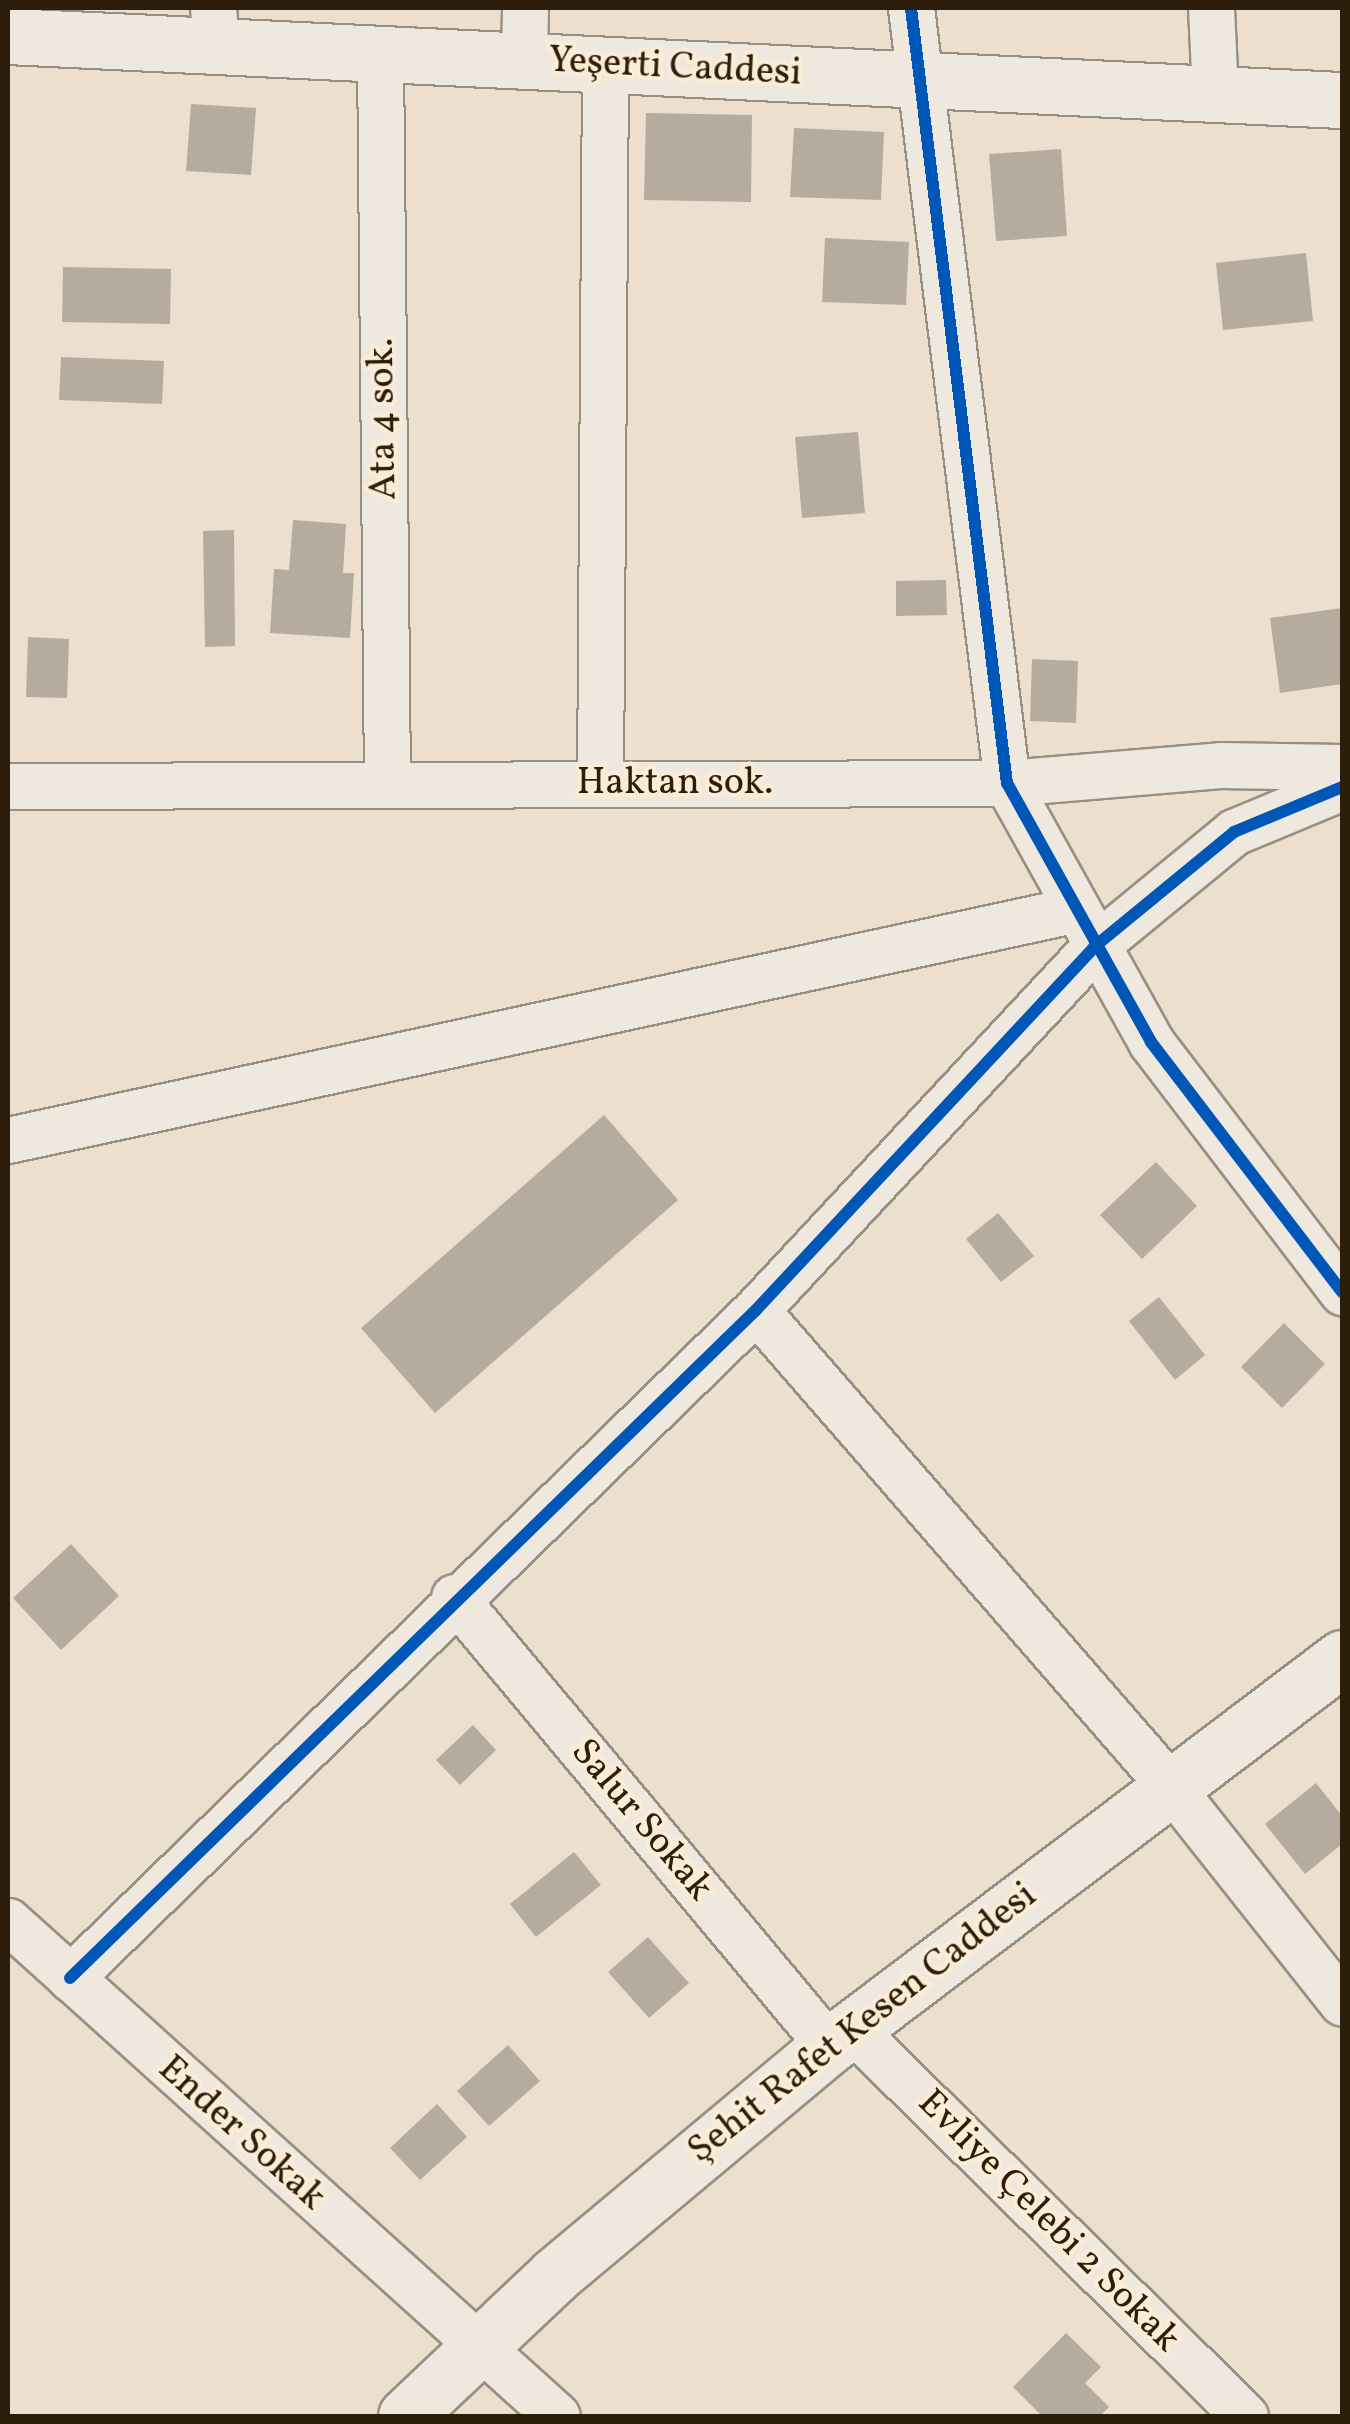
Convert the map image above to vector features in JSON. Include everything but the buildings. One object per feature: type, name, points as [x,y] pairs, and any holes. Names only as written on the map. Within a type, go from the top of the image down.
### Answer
[{"type":"street","points":[[524,61],[526,8]]},
{"type":"street","points":[[911,8],[915,80],[1007,784],[1151,1042],[1339,1278]]},
{"type":"street","points":[[1211,8],[1216,94]]},
{"type":"street","name":"Yeşerti Caddesi","points":[[8,36],[214,27],[380,54],[1216,94],[1342,107]]},
{"type":"street","name":"Ata 4 sok.","points":[[380,54],[387,785]]},
{"type":"street","points":[[600,784],[606,64]]},
{"type":"street","name":"Haktan sok.","points":[[8,786],[1007,784],[1220,766],[1342,768]]},
{"type":"street","points":[[70,1978],[454,1597],[756,1310],[1084,928],[1234,832],[1342,786]]},
{"type":"street","points":[[8,1140],[1084,928]]},
{"type":"street","points":[[756,1310],[1171,1787],[1342,2002]]},
{"type":"street","name":"Salur Sokak","points":[[454,1597],[840,2037]]},
{"type":"street","name":"Şehit Rafet Kesen Caddesi","points":[[406,2416],[475,2346],[840,2037],[1342,1658]]},
{"type":"street","name":"Ender Sokak","points":[[8,1921],[557,2416]]},
{"type":"street","name":"Evliye Çelebi 2 Sokak","points":[[840,2037],[1245,2416]]},
{"type":"cycle path","points":[[911,8],[1007,783],[1151,1042],[1342,1292]]},
{"type":"cycle path","points":[[70,1978],[756,1310],[1094,947],[1234,832],[1342,787]]}]
